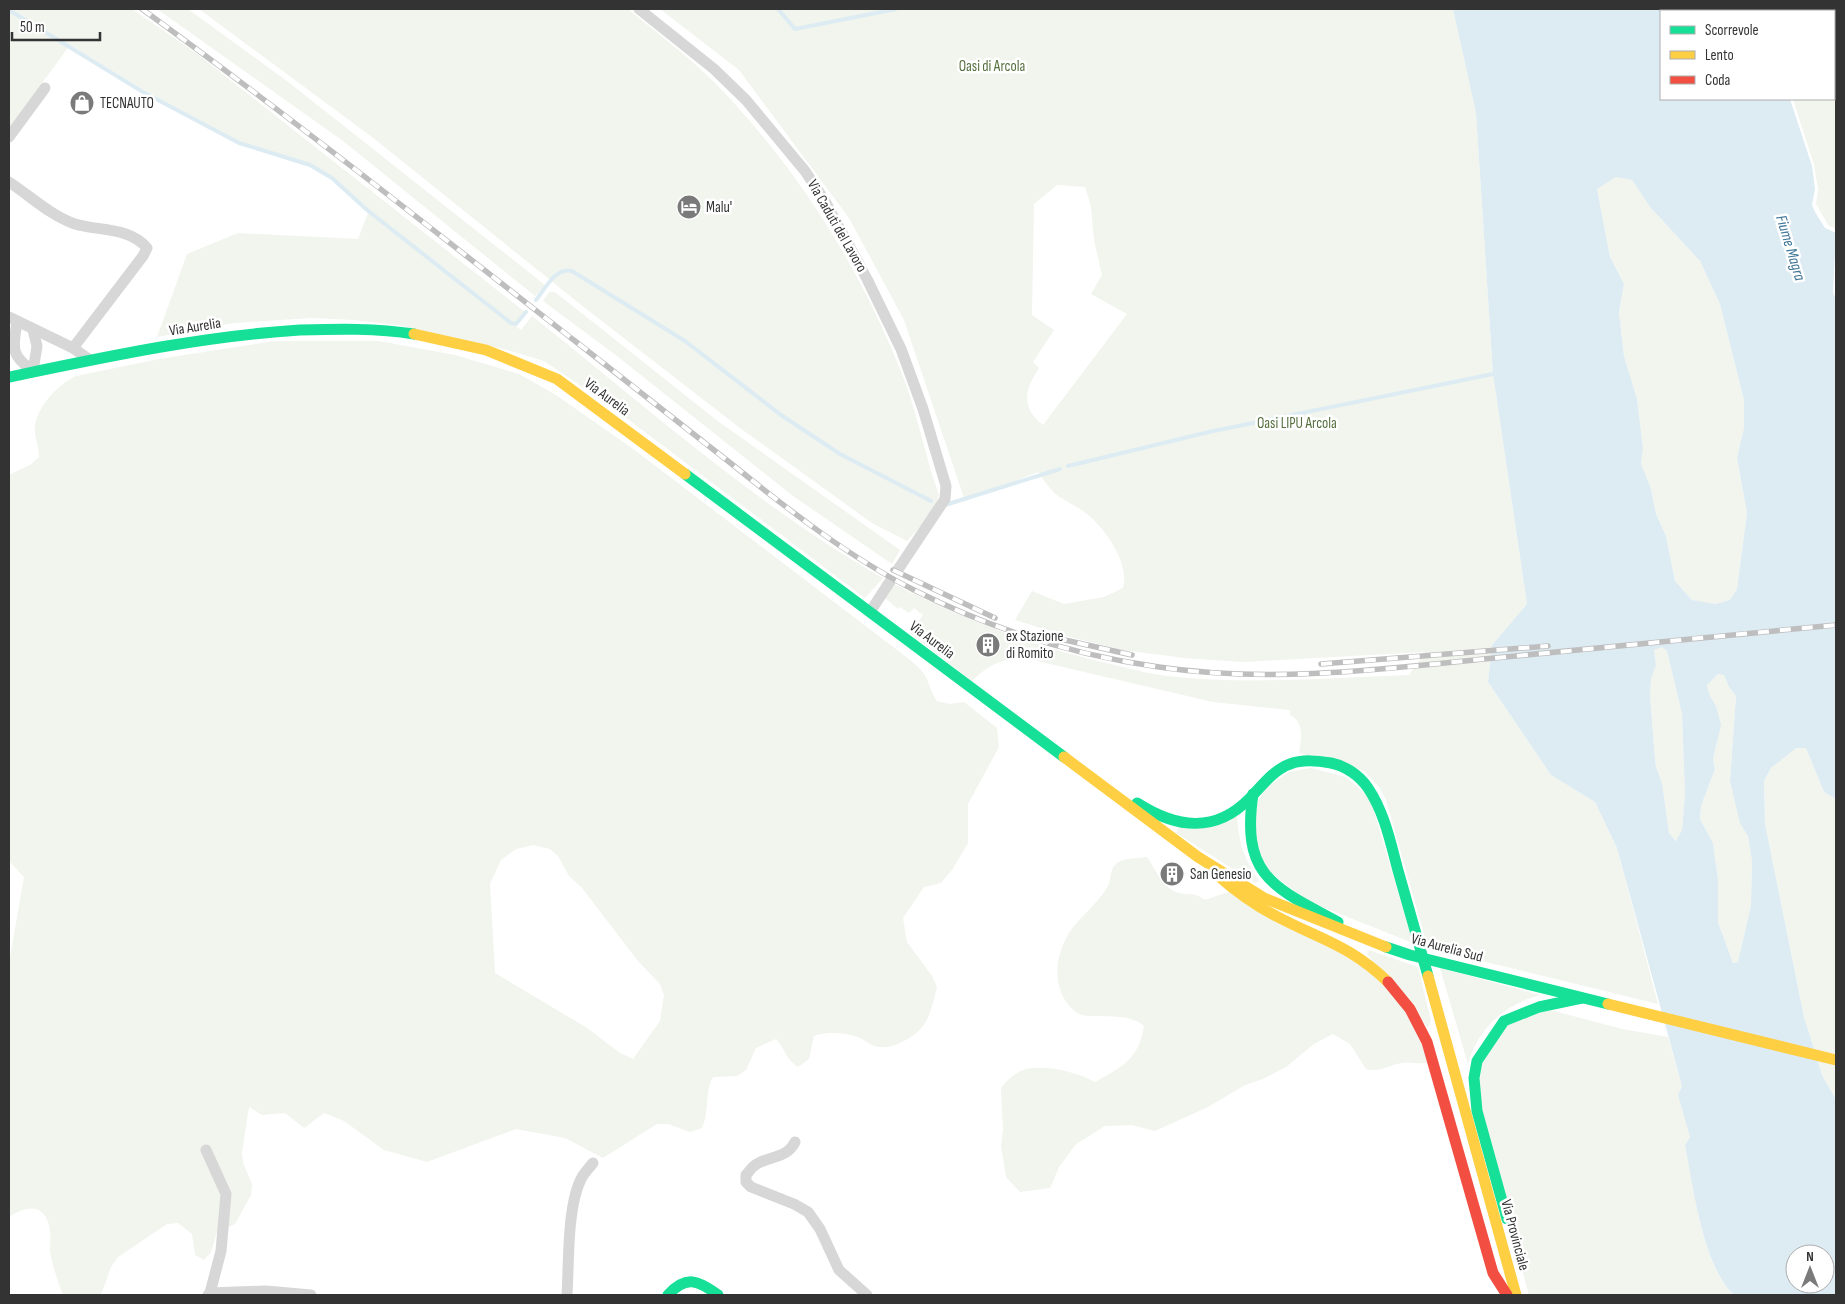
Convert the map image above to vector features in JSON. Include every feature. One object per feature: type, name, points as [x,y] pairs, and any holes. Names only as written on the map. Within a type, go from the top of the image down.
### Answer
[{"type":"main road","name":"Via Aurelia","points":[[9,377],[90,360],[252,333],[329,328],[390,330],[448,340],[486,350],[537,369],[557,379],[1088,776]]},
{"type":"main road","name":"Via Provinciale","points":[[1099,785],[1117,790],[1149,811],[1175,823],[1204,823],[1220,819],[1239,808],[1274,774],[1285,766],[1300,761],[1330,762],[1347,769],[1362,779],[1373,794],[1390,840],[1516,1295]]},
{"type":"main road","name":"Via Aurelia Sud","points":[[1088,776],[1198,857],[1264,898],[1359,938],[1410,955],[1836,1060]]},
{"type":"main road","points":[[1253,794],[1248,817],[1248,839],[1252,856],[1260,870],[1287,893],[1344,925],[1359,938]]},
{"type":"main road","points":[[1198,857],[1235,891],[1274,915],[1340,946],[1367,964],[1410,1006],[1427,1039],[1434,1061],[1493,1273],[1507,1295]]},
{"type":"main road","points":[[1522,1295],[1520,1266],[1477,1112],[1474,1078],[1477,1061],[1504,1021],[1539,1006],[1582,998]]},
{"type":"main road","points":[[668,1295],[678,1284],[693,1281],[702,1283],[718,1295]]},
{"type":"street","name":"Via Caduti del Lavoro","points":[[639,9],[714,69],[746,100],[805,171],[825,202],[867,279],[901,349],[923,409],[946,486],[945,499]]},
{"type":"street","points":[[9,137],[45,88]]},
{"type":"street","points":[[9,182],[51,211],[74,224],[124,234],[140,240],[147,248],[140,260],[73,348]]},
{"type":"street","points":[[13,319],[13,346],[15,354],[21,362],[33,371],[37,346],[33,330]]},
{"type":"street","points":[[13,319],[73,348],[90,360]]},
{"type":"street","points":[[9,345],[13,319]]},
{"type":"street","points":[[937,510],[945,499]]},
{"type":"street","points":[[901,565],[945,499]]},
{"type":"street","points":[[870,612],[887,586]]},
{"type":"street","points":[[796,1142],[791,1151],[779,1158],[756,1165],[746,1175],[746,1182],[751,1187],[794,1204],[808,1212],[820,1229],[839,1270],[867,1295]]},
{"type":"street","points":[[206,1150],[226,1194],[221,1251],[209,1294],[266,1291],[312,1295]]},
{"type":"street","points":[[568,1295],[570,1232],[576,1194],[581,1178],[593,1163]]},
{"type":"green space","points":[[9,9],[132,9],[196,53],[525,312],[516,323],[511,322],[491,307],[521,330],[532,316],[746,487],[836,550],[883,578],[865,598],[609,405],[544,361],[507,350],[398,325],[354,320],[311,318],[234,323],[157,337],[187,254],[238,233],[358,239],[369,210],[333,178],[312,164],[249,147],[144,90],[70,45],[9,128]]},
{"type":"green space","points":[[157,9],[188,9],[287,81],[545,285],[535,296],[343,141]]},
{"type":"green space","points":[[199,9],[628,9],[704,72],[743,114],[797,181],[844,253],[883,329],[906,384],[939,495],[932,514],[907,541],[872,523],[740,428],[585,308],[372,137]]},
{"type":"green space","points":[[660,9],[1453,9],[1476,113],[1493,374],[1527,604],[1492,645],[1488,682],[1551,775],[1595,802],[1617,848],[1658,1004],[1428,948],[1386,800],[1379,787],[1364,771],[1299,753],[1300,727],[1295,718],[1290,715],[1290,710],[1213,702],[1020,657],[994,664],[972,681],[910,633],[923,615],[914,608],[909,613],[900,607],[898,609],[884,597],[892,583],[946,609],[1028,641],[1085,658],[1167,676],[1197,679],[1257,680],[1409,675],[1425,652],[1243,662],[1184,658],[1123,650],[1066,636],[1015,620],[1032,591],[1064,604],[1104,597],[1123,588],[1123,568],[1115,548],[1102,529],[1084,511],[1055,494],[1038,472],[965,501],[904,320],[849,218],[739,70]],"holes":[[[1057,185],[1085,187],[1091,206],[1094,240],[1102,275],[1091,294],[1127,314],[1043,425],[1031,411],[1027,398],[1030,383],[1039,368],[1033,362],[1054,330],[1032,315],[1034,204]]]},
{"type":"green space","points":[[1836,9],[1836,229],[1828,225],[1816,204],[1818,189],[1814,165],[1793,100],[1835,100],[1835,10],[1774,10]]},
{"type":"green space","points":[[1616,177],[1632,180],[1650,207],[1700,261],[1720,304],[1744,400],[1744,428],[1737,458],[1747,513],[1737,589],[1731,600],[1716,604],[1692,600],[1675,581],[1666,536],[1656,514],[1651,489],[1640,464],[1643,448],[1637,399],[1624,356],[1619,312],[1624,284],[1610,257],[1597,189]]},
{"type":"green space","points":[[549,292],[555,292],[719,422],[900,550],[892,564],[793,496],[617,356],[543,301]]},
{"type":"green space","points":[[275,341],[379,341],[455,355],[519,374],[556,395],[636,451],[908,658],[925,675],[937,701],[950,704],[964,702],[997,728],[999,747],[968,804],[968,843],[952,870],[941,883],[924,887],[903,918],[907,942],[932,976],[937,987],[927,1019],[919,1031],[904,1041],[886,1047],[874,1046],[860,1038],[843,1034],[831,1033],[814,1036],[809,1059],[798,1067],[790,1060],[776,1039],[756,1048],[746,1070],[737,1076],[713,1077],[710,1083],[706,1115],[702,1128],[690,1132],[668,1124],[657,1124],[603,1158],[565,1138],[516,1129],[427,1162],[384,1150],[344,1121],[324,1113],[304,1128],[285,1113],[262,1115],[249,1107],[242,1152],[243,1163],[252,1184],[251,1195],[235,1224],[217,1232],[211,1252],[204,1260],[195,1255],[192,1234],[178,1223],[167,1224],[118,1257],[111,1267],[101,1295],[63,1295],[52,1261],[50,1231],[45,1216],[41,1211],[30,1209],[23,1210],[9,1217],[9,963],[24,877],[9,861],[9,475],[30,465],[39,457],[35,424],[42,407],[61,385],[76,376],[159,359]],"holes":[[[533,845],[550,849],[558,856],[569,876],[582,888],[638,961],[660,984],[664,995],[660,1021],[633,1059],[620,1053],[587,1028],[495,973],[490,884],[501,860],[516,849]]]},
{"type":"green space","points":[[1662,647],[1667,651],[1682,714],[1685,795],[1682,830],[1677,841],[1669,833],[1662,783],[1656,767],[1654,747],[1650,695],[1651,679],[1656,665],[1654,650]]},
{"type":"green space","points":[[1718,674],[1724,675],[1729,687],[1736,696],[1730,781],[1741,823],[1748,836],[1752,861],[1751,905],[1738,962],[1733,963],[1718,922],[1718,879],[1713,843],[1700,819],[1701,806],[1715,769],[1713,759],[1717,742],[1716,706],[1709,694],[1707,685]]},
{"type":"green space","points":[[1796,747],[1806,748],[1824,792],[1836,799],[1836,1100],[1822,1075],[1804,1017],[1765,824],[1764,781],[1771,768]]},
{"type":"green space","points":[[1311,768],[1346,777],[1370,798],[1413,943],[1305,900],[1262,865],[1252,835],[1258,801],[1266,788],[1289,772]]},
{"type":"green space","points":[[1237,816],[1243,850],[1259,881],[1255,883],[1176,833],[1178,828]]},
{"type":"green space","points":[[1147,857],[1160,878],[1173,891],[1194,895],[1205,900],[1234,890],[1387,981],[1434,1061],[1402,1063],[1376,1070],[1366,1069],[1350,1044],[1333,1034],[1314,1044],[1286,1067],[1263,1079],[1245,1085],[1208,1107],[1155,1131],[1132,1125],[1105,1126],[1076,1144],[1059,1167],[1050,1188],[1020,1192],[1006,1177],[1001,1146],[1003,1130],[1001,1088],[1019,1072],[1035,1068],[1062,1070],[1095,1082],[1128,1061],[1138,1047],[1142,1037],[1144,1026],[1136,1021],[1118,1017],[1082,1015],[1076,1012],[1062,995],[1059,985],[1058,964],[1060,953],[1069,933],[1104,892],[1109,884],[1113,867],[1118,862]]},
{"type":"green space","points":[[1369,950],[1418,967],[1431,1021],[1428,1028],[1367,954]]},
{"type":"green space","points":[[1440,968],[1540,995],[1515,1005],[1494,1020],[1478,1039],[1468,1064]]},
{"type":"green space","points":[[1539,1007],[1622,1029],[1668,1037],[1682,1086],[1678,1095],[1690,1137],[1685,1145],[1701,1225],[1714,1266],[1723,1282],[1734,1295],[1529,1295],[1478,1111],[1482,1051],[1504,1022]]},
{"type":"water","name":"Fiume Magra","points":[[1453,9],[1771,9],[1660,10],[1660,100],[1790,100],[1812,166],[1815,189],[1812,205],[1825,228],[1836,233],[1833,292],[1836,300],[1836,799],[1824,792],[1806,748],[1796,748],[1771,768],[1764,781],[1765,824],[1804,1017],[1822,1075],[1836,1100],[1836,1295],[1734,1295],[1723,1282],[1714,1266],[1701,1225],[1685,1145],[1690,1137],[1678,1095],[1682,1086],[1617,848],[1595,802],[1551,775],[1488,682],[1492,645],[1527,604],[1493,374],[1476,113]],"holes":[[[1616,177],[1632,180],[1650,207],[1700,261],[1720,304],[1744,400],[1744,428],[1737,458],[1747,513],[1737,589],[1730,600],[1716,604],[1692,600],[1675,581],[1666,536],[1656,514],[1651,489],[1641,464],[1643,448],[1637,399],[1624,356],[1619,312],[1624,284],[1610,257],[1597,189]],[[1662,647],[1667,651],[1682,714],[1685,795],[1682,830],[1676,841],[1669,833],[1662,783],[1656,767],[1650,695],[1651,679],[1656,665],[1654,650]],[[1718,674],[1724,675],[1729,687],[1736,696],[1730,781],[1740,823],[1748,836],[1752,861],[1751,905],[1738,962],[1733,963],[1718,922],[1718,879],[1713,843],[1700,819],[1701,806],[1715,769],[1713,759],[1721,725],[1716,706],[1709,694],[1707,685]]]},
{"type":"waterway","points":[[778,9],[795,29],[896,9]]},
{"type":"waterway","points":[[9,10],[143,92],[239,143],[310,165],[332,178],[367,210],[511,323],[516,324],[526,312]]},
{"type":"waterway","points":[[536,300],[551,280],[560,272],[572,271],[685,341],[781,415],[840,454],[931,501]]},
{"type":"waterway","points":[[1068,466],[1209,432],[1493,374]]},
{"type":"waterway","points":[[945,505],[1060,469]]},
{"type":"tunnel","points":[[887,586],[901,565]]},
{"type":"railway","points":[[142,9],[360,173],[820,532],[866,563],[914,590],[973,617],[1033,639],[1095,655],[1159,667],[1199,672],[1281,674],[1362,671],[1836,625]]},
{"type":"railway","points":[[893,570],[995,618]]},
{"type":"railway","points":[[1056,638],[1132,655]]},
{"type":"railway","points":[[1321,664],[1548,646]]},
{"type":"traffic: fast","points":[[9,377],[154,348],[263,333],[343,329],[414,334]]},
{"type":"traffic: fast","points":[[685,474],[1064,757]]},
{"type":"traffic: fast","points":[[1137,803],[1166,818],[1181,822],[1209,822],[1237,810],[1273,774],[1290,764],[1300,761],[1316,761],[1337,764],[1347,769],[1365,784],[1379,808],[1428,976]]},
{"type":"traffic: fast","points":[[1253,794],[1252,844],[1257,861],[1267,876],[1279,888],[1338,922]]},
{"type":"traffic: fast","points":[[1386,947],[1410,955],[1608,1004]]},
{"type":"traffic: fast","points":[[1507,1219],[1477,1111],[1474,1078],[1477,1061],[1504,1021],[1539,1007],[1582,998]]},
{"type":"traffic: fast","points":[[668,1295],[686,1282],[698,1283],[718,1295]]},
{"type":"traffic: slow","points":[[414,334],[486,350],[557,379],[685,474]]},
{"type":"traffic: slow","points":[[1064,757],[1198,857],[1264,898],[1386,947]]},
{"type":"traffic: slow","points":[[1216,874],[1260,907],[1361,959],[1388,982]]},
{"type":"traffic: slow","points":[[1428,976],[1516,1295]]},
{"type":"traffic: slow","points":[[1608,1004],[1836,1060]]},
{"type":"traffic: jam","points":[[1388,982],[1410,1009],[1427,1042],[1493,1273],[1507,1295]]},
{"type":"place","name":"TECNAUTO","points":[[82,103]]},
{"type":"place","name":"Malu'","points":[[689,207]]},
{"type":"place","name":"ex Stazione di Romito","points":[[988,645]]},
{"type":"place","name":"San Genesio","points":[[1172,874]]},
{"type":"park label","name":"Oasi di Arcola","points":[[992,66]]},
{"type":"park label","name":"Oasi LIPU Arcola","points":[[1297,423]]}]
